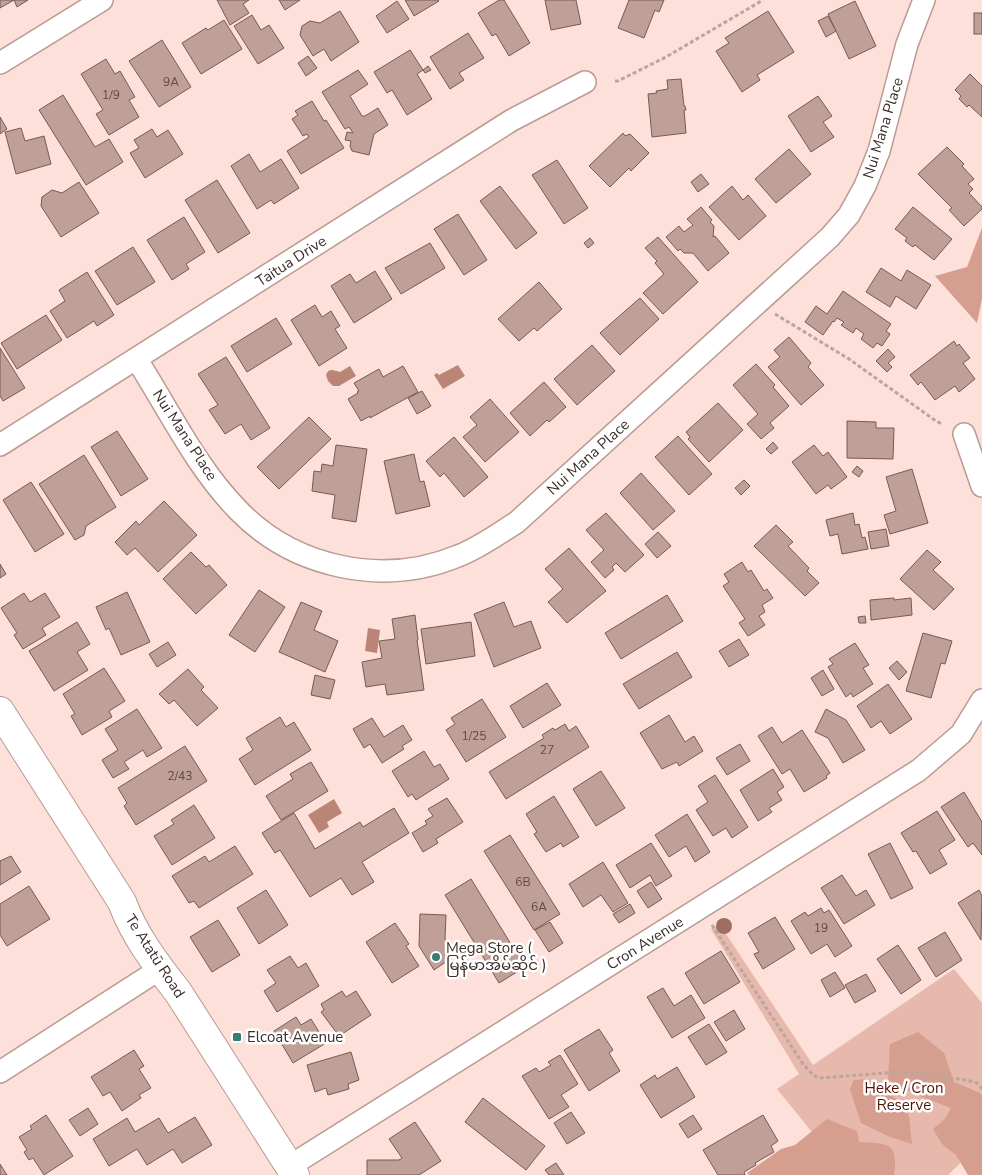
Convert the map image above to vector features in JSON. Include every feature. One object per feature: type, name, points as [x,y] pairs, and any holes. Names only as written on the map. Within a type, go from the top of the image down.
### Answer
[{"type":"main road","name":"Te Atatū Road","points":[[0,711],[122,902],[129,921],[160,969],[178,992],[292,1171]]},
{"type":"street","points":[[0,63],[102,0]]},
{"type":"street","name":"Nui Mana Place","points":[[136,360],[219,489],[238,511],[262,531],[285,546],[312,559],[364,571],[392,572],[425,566],[458,556],[517,522],[830,237],[849,215],[865,186],[878,151],[907,44],[924,0]]},
{"type":"street","name":"Taitua Drive","points":[[0,445],[512,120],[585,82]]},
{"type":"street","points":[[964,434],[982,486]]},
{"type":"street","name":"Cron Avenue","points":[[292,1171],[919,770],[961,734],[982,700]]},
{"type":"street","points":[[0,1072],[160,969]]},
{"type":"path","points":[[615,81],[666,57],[763,0]]},
{"type":"path","points":[[770,311],[849,360],[942,424]]},
{"type":"path","points":[[710,922],[803,1064],[813,1075],[819,1078],[898,1072],[967,1080],[977,1083],[982,1089]]},
{"type":"green space","name":"Heke / Cron Reserve","points":[[720,925],[813,1065],[954,969],[982,1003],[982,1142],[948,1175],[847,1175],[777,1089],[799,1074],[711,929]]},
{"type":"shaded area","points":[[982,228],[982,299],[977,323],[935,276],[967,267]]},
{"type":"shaded area","points":[[458,365],[465,376],[443,389],[434,375],[437,373],[439,375]]},
{"type":"shaded area","points":[[350,366],[356,376],[339,386],[333,386],[328,381],[326,375],[329,371],[340,372]]},
{"type":"shaded area","points":[[368,628],[380,630],[377,653],[365,651]]},
{"type":"shaded area","points":[[334,799],[342,813],[327,822],[329,827],[319,833],[308,815]]},
{"type":"shaded area","points":[[918,1032],[944,1053],[954,1082],[980,1093],[982,1096],[982,1175],[968,1175],[956,1155],[942,1144],[933,1129],[944,1120],[951,1108],[917,1095],[888,1080],[890,1044]]},
{"type":"shaded area","points":[[867,1079],[889,1091],[909,1116],[912,1144],[890,1137],[861,1123],[850,1089],[854,1080]]},
{"type":"shaded area","points":[[827,1119],[857,1131],[859,1142],[889,1146],[895,1156],[894,1175],[749,1175],[747,1173],[781,1149],[795,1145]]},
{"type":"building","points":[[0,0],[14,0],[0,8]]},
{"type":"building","points":[[14,0],[28,0],[17,7]]},
{"type":"building","points":[[217,0],[249,0],[243,4],[249,13],[230,25]]},
{"type":"building","points":[[279,0],[300,0],[285,10]]},
{"type":"building","points":[[405,0],[438,0],[439,1],[414,16]]},
{"type":"building","points":[[499,0],[504,0],[530,43],[509,56],[496,34],[492,36],[478,13]]},
{"type":"building","points":[[545,0],[576,0],[581,24],[551,30]]},
{"type":"building","points":[[629,0],[664,0],[659,12],[655,10],[644,38],[618,28]]},
{"type":"building","points":[[397,1],[409,19],[387,33],[376,16]]},
{"type":"building","points":[[855,1],[876,46],[849,59],[828,14]]},
{"type":"building","points":[[340,11],[359,42],[331,61],[324,49],[313,56],[300,35],[302,26],[310,21],[320,23]]},
{"type":"building","points":[[768,11],[794,52],[757,75],[760,80],[742,92],[716,51],[729,43],[725,38]]},
{"type":"building","points":[[974,13],[982,13],[982,34],[974,34]]},
{"type":"building","points":[[252,15],[261,30],[269,25],[284,48],[258,64],[234,26]]},
{"type":"building","points":[[828,16],[836,31],[826,37],[818,21]]},
{"type":"building","points":[[224,20],[242,49],[201,74],[182,43],[206,28],[208,30]]},
{"type":"building","points":[[468,33],[484,58],[459,73],[464,80],[450,89],[430,57]]},
{"type":"building","points":[[162,40],[191,87],[159,107],[129,61]]},
{"type":"building","points":[[410,50],[423,70],[417,74],[432,99],[407,115],[392,90],[387,93],[374,72]]},
{"type":"building","points":[[308,56],[317,68],[306,76],[298,63]]},
{"type":"building","points":[[106,59],[115,74],[120,71],[135,97],[129,100],[139,117],[109,135],[96,114],[103,110],[81,74]]},
{"type":"building","points":[[428,66],[431,70],[425,73],[423,70]]},
{"type":"building","points":[[358,70],[368,84],[350,96],[362,116],[378,108],[388,125],[374,134],[369,155],[352,151],[351,141],[345,140],[347,132],[353,133],[349,127],[345,129],[322,92]]},
{"type":"building","points":[[970,74],[982,86],[982,117],[959,99],[961,96],[955,90]]},
{"type":"building","points":[[681,79],[686,110],[684,110],[686,133],[652,137],[648,94],[668,89],[667,80]]},
{"type":"building","points":[[63,95],[95,147],[109,139],[123,162],[86,185],[39,110]]},
{"type":"building","points":[[818,96],[832,116],[823,122],[834,137],[811,152],[788,116]]},
{"type":"building","points":[[312,101],[344,148],[301,174],[287,151],[309,137],[307,134],[303,136],[292,119],[298,115],[295,111]]},
{"type":"building","points":[[0,117],[7,129],[0,134]]},
{"type":"building","points":[[21,128],[25,141],[44,136],[51,164],[16,174],[5,132]]},
{"type":"building","points":[[152,129],[157,137],[168,130],[183,154],[145,178],[130,153],[139,148],[134,140]]},
{"type":"building","points":[[623,133],[625,136],[630,134],[649,153],[631,171],[629,168],[610,187],[589,166]]},
{"type":"building","points":[[947,147],[964,164],[962,166],[974,179],[968,184],[973,189],[969,193],[982,207],[964,226],[949,210],[952,208],[918,174]]},
{"type":"building","points":[[789,149],[811,174],[776,203],[755,179]]},
{"type":"building","points":[[249,154],[260,172],[281,159],[299,188],[274,204],[271,200],[257,209],[231,166]]},
{"type":"building","points":[[557,160],[588,208],[564,224],[532,175]]},
{"type":"building","points":[[701,174],[709,184],[698,192],[691,182]]},
{"type":"building","points":[[217,180],[250,233],[218,253],[185,200]]},
{"type":"building","points":[[79,182],[99,213],[61,237],[41,206],[42,197],[52,190],[62,193]]},
{"type":"building","points":[[500,186],[537,233],[516,249],[480,201]]},
{"type":"building","points":[[732,186],[743,200],[748,195],[766,216],[739,240],[709,207]]},
{"type":"building","points":[[701,207],[712,220],[710,222],[714,226],[713,237],[715,236],[729,253],[708,271],[693,253],[684,253],[680,249],[678,251],[666,237],[679,226],[684,232],[693,225],[687,219]]},
{"type":"building","points":[[913,207],[952,239],[934,260],[915,245],[913,247],[905,241],[907,238],[895,229]]},
{"type":"building","points":[[458,214],[487,260],[464,275],[434,229]]},
{"type":"building","points":[[184,217],[205,252],[186,264],[189,269],[172,280],[147,240]]},
{"type":"building","points":[[658,237],[698,282],[663,314],[643,293],[664,274],[655,263],[657,261],[645,248]]},
{"type":"building","points":[[590,238],[594,243],[588,248],[584,243]]},
{"type":"building","points":[[430,243],[445,268],[401,294],[385,268]]},
{"type":"building","points":[[133,247],[155,282],[117,305],[95,271]]},
{"type":"building","points":[[881,268],[901,281],[907,270],[931,285],[916,309],[896,296],[890,307],[866,292]]},
{"type":"building","points":[[375,271],[392,299],[354,323],[331,286],[350,274],[356,283]]},
{"type":"building","points":[[87,272],[114,315],[97,326],[94,321],[67,338],[50,311],[65,301],[59,290]]},
{"type":"building","points":[[539,282],[562,309],[537,331],[534,328],[519,341],[498,319]]},
{"type":"building","points":[[843,291],[891,324],[886,331],[890,334],[882,346],[877,343],[873,348],[861,339],[864,334],[856,328],[853,333],[841,325],[844,322],[837,318],[823,335],[805,322],[816,306],[827,314]]},
{"type":"building","points":[[640,298],[659,319],[620,355],[600,333]]},
{"type":"building","points":[[315,305],[322,317],[331,311],[340,326],[335,329],[347,348],[319,366],[291,320]]},
{"type":"building","points":[[46,315],[62,340],[17,369],[1,343]]},
{"type":"building","points":[[276,318],[292,344],[247,372],[231,346]]},
{"type":"building","points":[[789,337],[811,363],[808,367],[824,385],[801,405],[768,367],[780,357],[774,350]]},
{"type":"building","points":[[954,341],[957,346],[959,344],[970,358],[963,363],[975,379],[959,392],[955,386],[935,400],[921,382],[918,385],[910,375]]},
{"type":"building","points":[[592,345],[615,371],[577,405],[554,379]]},
{"type":"building","points":[[0,348],[25,388],[3,401],[0,396]]},
{"type":"building","points":[[888,349],[895,357],[888,363],[892,367],[887,372],[876,361]]},
{"type":"building","points":[[226,357],[270,428],[251,440],[241,424],[225,434],[209,410],[218,405],[198,374]]},
{"type":"building","points":[[756,364],[775,385],[773,387],[789,406],[770,423],[774,428],[761,439],[747,424],[758,414],[733,385]]},
{"type":"building","points":[[403,366],[418,392],[361,421],[348,399],[359,391],[354,383],[379,369],[383,377]]},
{"type":"building","points":[[544,382],[566,407],[549,422],[547,420],[530,436],[510,413]]},
{"type":"building","points":[[422,391],[431,406],[417,414],[408,398]]},
{"type":"building","points":[[490,399],[519,432],[485,462],[463,437],[477,425],[470,417]]},
{"type":"building","points":[[718,403],[743,430],[709,462],[688,439],[690,437],[686,432]]},
{"type":"building","points":[[309,417],[331,439],[279,489],[257,467]]},
{"type":"building","points":[[847,421],[876,422],[876,428],[894,428],[893,459],[847,458]]},
{"type":"building","points":[[117,431],[148,479],[121,496],[91,447]]},
{"type":"building","points":[[678,436],[712,474],[689,495],[655,457]]},
{"type":"building","points":[[454,437],[488,477],[464,497],[444,473],[440,477],[426,461]]},
{"type":"building","points":[[773,442],[778,448],[771,454],[766,449]]},
{"type":"building","points":[[336,445],[367,449],[356,522],[332,518],[335,495],[312,491],[314,471],[321,472],[322,464],[333,466]]},
{"type":"building","points":[[814,445],[823,456],[828,452],[847,477],[831,489],[828,485],[816,494],[792,462]]},
{"type":"building","points":[[414,454],[420,482],[424,481],[430,506],[396,514],[384,461]]},
{"type":"building","points":[[84,455],[116,507],[86,526],[84,535],[75,540],[39,484]]},
{"type":"building","points":[[857,466],[863,471],[859,477],[852,472]]},
{"type":"building","points":[[912,469],[928,523],[890,534],[884,515],[896,511],[886,477]]},
{"type":"building","points":[[641,473],[675,511],[653,530],[620,493]]},
{"type":"building","points":[[744,480],[750,486],[741,495],[735,488]]},
{"type":"building","points":[[31,482],[64,534],[35,552],[3,500]]},
{"type":"building","points":[[164,501],[197,535],[158,572],[135,548],[127,555],[115,542],[136,521],[139,525]]},
{"type":"building","points":[[606,513],[644,555],[625,572],[616,563],[612,567],[614,570],[605,578],[591,562],[604,550],[586,530]]},
{"type":"building","points":[[853,513],[855,525],[859,524],[862,538],[865,537],[868,549],[842,554],[838,534],[830,536],[826,520]]},
{"type":"building","points":[[776,525],[793,542],[788,546],[809,568],[807,571],[819,583],[805,596],[754,546]]},
{"type":"building","points":[[886,529],[889,546],[871,549],[868,532]]},
{"type":"building","points":[[658,532],[671,546],[657,558],[645,544]]},
{"type":"building","points":[[569,548],[606,591],[567,623],[548,602],[563,589],[545,569]]},
{"type":"building","points":[[927,550],[941,562],[933,570],[954,589],[934,610],[900,579]]},
{"type":"building","points":[[191,552],[206,567],[209,565],[227,585],[196,614],[163,579]]},
{"type":"building","points":[[742,562],[748,572],[751,570],[764,591],[767,589],[773,598],[762,605],[765,612],[759,616],[765,625],[748,636],[739,623],[745,619],[723,586],[729,582],[724,574]]},
{"type":"building","points":[[0,564],[6,574],[0,578]]},
{"type":"building","points":[[259,590],[285,607],[255,652],[229,635]]},
{"type":"building","points":[[127,592],[150,642],[121,655],[109,628],[106,630],[96,607]]},
{"type":"building","points":[[24,593],[30,602],[45,593],[60,617],[42,628],[46,635],[23,649],[14,635],[17,633],[1,608]]},
{"type":"building","points":[[667,595],[683,621],[621,659],[605,633]]},
{"type":"building","points":[[894,598],[894,600],[911,598],[912,615],[871,620],[870,600]]},
{"type":"building","points":[[301,602],[322,611],[314,630],[338,641],[325,672],[279,652]]},
{"type":"building","points":[[504,602],[514,627],[531,621],[541,648],[494,667],[474,614]]},
{"type":"building","points":[[415,615],[424,690],[387,695],[385,684],[366,687],[362,662],[382,658],[379,641],[395,639],[392,619]]},
{"type":"building","points":[[865,616],[866,623],[859,623],[858,617]]},
{"type":"building","points":[[77,622],[90,644],[77,652],[88,670],[54,691],[29,651]]},
{"type":"building","points":[[471,622],[475,656],[426,664],[421,629]]},
{"type":"building","points":[[923,633],[952,641],[945,664],[941,663],[931,698],[906,691]]},
{"type":"building","points":[[739,639],[749,655],[729,667],[719,651]]},
{"type":"building","points":[[168,642],[176,655],[157,667],[149,654]]},
{"type":"building","points":[[855,643],[869,665],[863,668],[873,684],[853,697],[851,693],[846,697],[828,667],[833,664],[829,659]]},
{"type":"building","points":[[677,652],[692,677],[639,709],[623,684]]},
{"type":"building","points":[[897,661],[907,672],[899,680],[889,668]]},
{"type":"building","points":[[104,668],[125,701],[109,711],[112,717],[82,735],[71,716],[75,714],[63,694]]},
{"type":"building","points":[[188,669],[204,687],[201,690],[218,708],[197,726],[174,700],[169,704],[159,694]]},
{"type":"building","points":[[823,670],[834,689],[822,696],[811,678]]},
{"type":"building","points":[[315,675],[335,680],[330,699],[311,695]]},
{"type":"building","points":[[547,683],[561,705],[523,728],[510,706]]},
{"type":"building","points":[[888,684],[912,719],[890,734],[881,721],[871,728],[857,706]]},
{"type":"building","points":[[482,699],[506,737],[466,762],[446,730],[455,724],[451,718]]},
{"type":"building","points":[[137,709],[162,748],[147,757],[143,750],[124,762],[129,769],[113,778],[102,760],[118,750],[105,729]]},
{"type":"building","points":[[826,709],[846,720],[865,750],[843,763],[828,738],[815,732]]},
{"type":"building","points":[[669,715],[685,742],[694,736],[703,751],[679,766],[677,762],[662,769],[640,733]]},
{"type":"building","points":[[280,717],[286,727],[294,722],[311,750],[255,785],[239,759],[253,750],[246,738]]},
{"type":"building","points":[[372,718],[384,737],[403,725],[412,740],[402,746],[404,749],[382,763],[370,744],[364,748],[353,729]]},
{"type":"building","points":[[565,724],[569,731],[576,726],[589,747],[506,799],[489,772],[544,738],[542,735],[553,728],[555,730]]},
{"type":"building","points":[[772,727],[782,743],[802,730],[830,773],[826,776],[827,778],[804,792],[790,769],[782,774],[758,736]]},
{"type":"building","points":[[740,744],[750,761],[727,775],[716,758]]},
{"type":"building","points":[[185,746],[207,781],[136,825],[124,806],[127,803],[118,788]]},
{"type":"building","points":[[424,751],[434,767],[440,764],[449,779],[416,800],[412,794],[408,797],[392,771]]},
{"type":"building","points":[[311,762],[328,791],[281,820],[266,796],[293,779],[290,774]]},
{"type":"building","points":[[773,769],[784,787],[777,792],[782,800],[769,808],[772,812],[758,821],[740,790]]},
{"type":"building","points":[[601,771],[625,808],[596,826],[573,789]]},
{"type":"building","points":[[715,775],[748,827],[732,838],[726,828],[713,836],[696,810],[708,802],[698,786]]},
{"type":"building","points":[[964,792],[982,822],[982,855],[973,843],[968,847],[941,807]]},
{"type":"building","points":[[554,796],[579,837],[563,847],[561,843],[546,852],[534,834],[537,832],[526,814]]},
{"type":"building","points":[[447,798],[463,822],[436,839],[438,843],[423,852],[412,833],[427,824],[425,821],[433,816],[428,809]]},
{"type":"building","points":[[194,805],[215,838],[172,865],[154,836],[174,824],[171,820]]},
{"type":"building","points":[[394,808],[409,833],[362,862],[374,882],[352,895],[341,878],[310,897],[280,850],[275,853],[262,833],[294,813],[315,849],[360,822],[363,827]]},
{"type":"building","points":[[937,811],[955,840],[939,850],[947,864],[930,874],[916,851],[913,852],[901,833]]},
{"type":"building","points":[[687,814],[710,852],[695,862],[686,846],[669,857],[655,835]]},
{"type":"building","points":[[510,835],[560,914],[534,930],[484,851]]},
{"type":"building","points":[[651,843],[672,876],[656,886],[650,875],[630,888],[616,865]]},
{"type":"building","points":[[890,843],[913,888],[891,899],[868,854]]},
{"type":"building","points":[[235,846],[253,874],[199,908],[194,901],[189,903],[172,876],[205,856],[209,862]]},
{"type":"building","points":[[11,856],[21,872],[0,885],[0,861]]},
{"type":"building","points":[[603,862],[628,903],[613,912],[601,895],[583,907],[569,884]]},
{"type":"building","points":[[842,875],[856,896],[866,890],[875,905],[844,924],[821,888]]},
{"type":"building","points":[[471,879],[525,967],[499,983],[445,895]]},
{"type":"building","points":[[651,882],[662,899],[648,908],[637,891]]},
{"type":"building","points":[[29,886],[50,919],[7,946],[0,935],[0,904]]},
{"type":"building","points":[[266,890],[288,925],[259,944],[237,908]]},
{"type":"building","points":[[979,890],[982,896],[981,940],[958,903]]},
{"type":"building","points":[[630,904],[635,913],[619,923],[613,914]]},
{"type":"building","points":[[821,908],[824,913],[829,910],[852,946],[835,957],[827,944],[811,954],[791,921],[805,912],[808,916]]},
{"type":"building","points":[[420,914],[446,915],[445,939],[456,955],[434,970],[419,946]]},
{"type":"building","points":[[775,917],[795,949],[763,969],[754,954],[759,952],[748,933]]},
{"type":"building","points":[[218,920],[240,955],[212,972],[190,937]]},
{"type":"building","points":[[550,922],[563,943],[549,952],[535,930]]},
{"type":"building","points":[[395,923],[409,944],[406,946],[419,966],[392,983],[366,942]]},
{"type":"building","points":[[945,932],[962,960],[936,977],[918,948]]},
{"type":"building","points":[[898,945],[921,980],[901,994],[877,959]]},
{"type":"building","points":[[721,951],[740,982],[704,1004],[685,973]]},
{"type":"building","points":[[290,956],[298,968],[306,963],[319,986],[277,1012],[264,991],[276,983],[267,970]]},
{"type":"building","points":[[835,972],[845,988],[830,997],[821,980]]},
{"type":"building","points":[[866,974],[876,991],[855,1003],[845,985]]},
{"type":"building","points":[[663,988],[674,1006],[691,995],[705,1018],[672,1038],[647,997]]},
{"type":"building","points":[[342,991],[346,997],[356,991],[371,1015],[339,1036],[321,1012],[324,1010],[321,1004]]},
{"type":"building","points":[[734,1010],[745,1029],[726,1041],[714,1022]]},
{"type":"building","points":[[296,1017],[301,1025],[311,1019],[326,1043],[293,1063],[274,1031]]},
{"type":"building","points":[[709,1024],[727,1052],[706,1065],[688,1037]]},
{"type":"building","points":[[599,1029],[613,1050],[609,1053],[620,1071],[589,1091],[564,1050]]},
{"type":"building","points":[[134,1050],[144,1066],[139,1069],[151,1088],[139,1095],[141,1098],[122,1111],[110,1092],[103,1096],[91,1077]]},
{"type":"building","points":[[351,1052],[359,1080],[348,1084],[349,1089],[328,1095],[326,1088],[315,1092],[307,1065]]},
{"type":"building","points":[[560,1055],[578,1084],[561,1095],[569,1107],[549,1119],[522,1076],[536,1068],[539,1072],[551,1065],[548,1062]]},
{"type":"building","points":[[677,1067],[695,1097],[661,1118],[640,1085],[655,1075],[657,1079]]},
{"type":"building","points":[[483,1098],[545,1146],[526,1170],[465,1122]]},
{"type":"building","points":[[88,1108],[98,1124],[80,1136],[69,1120]]},
{"type":"building","points":[[571,1112],[585,1133],[567,1144],[554,1123]]},
{"type":"building","points":[[46,1115],[73,1156],[44,1175],[33,1158],[29,1160],[24,1152],[27,1150],[19,1137],[32,1129],[30,1126]]},
{"type":"building","points":[[693,1115],[702,1129],[688,1138],[679,1124]]},
{"type":"building","points":[[763,1115],[778,1141],[771,1146],[774,1152],[755,1163],[756,1165],[744,1172],[745,1175],[718,1175],[703,1150]]},
{"type":"building","points":[[195,1117],[212,1145],[182,1163],[173,1149],[147,1165],[137,1149],[109,1166],[93,1139],[127,1118],[135,1132],[159,1118],[168,1133]]},
{"type":"building","points":[[415,1122],[441,1161],[419,1175],[367,1175],[367,1160],[399,1160],[402,1158],[389,1139]]},
{"type":"building","points":[[556,1163],[564,1175],[549,1175],[545,1170]]},
{"type":"building","points":[[0,1164],[7,1175],[0,1175]]},
{"type":"place","name":"Mega Store ( မြန်မာအိမ်ဆိုင် )","points":[[436,957]]},
{"type":"place","name":"Elcoat Avenue","points":[[237,1037]]}]
